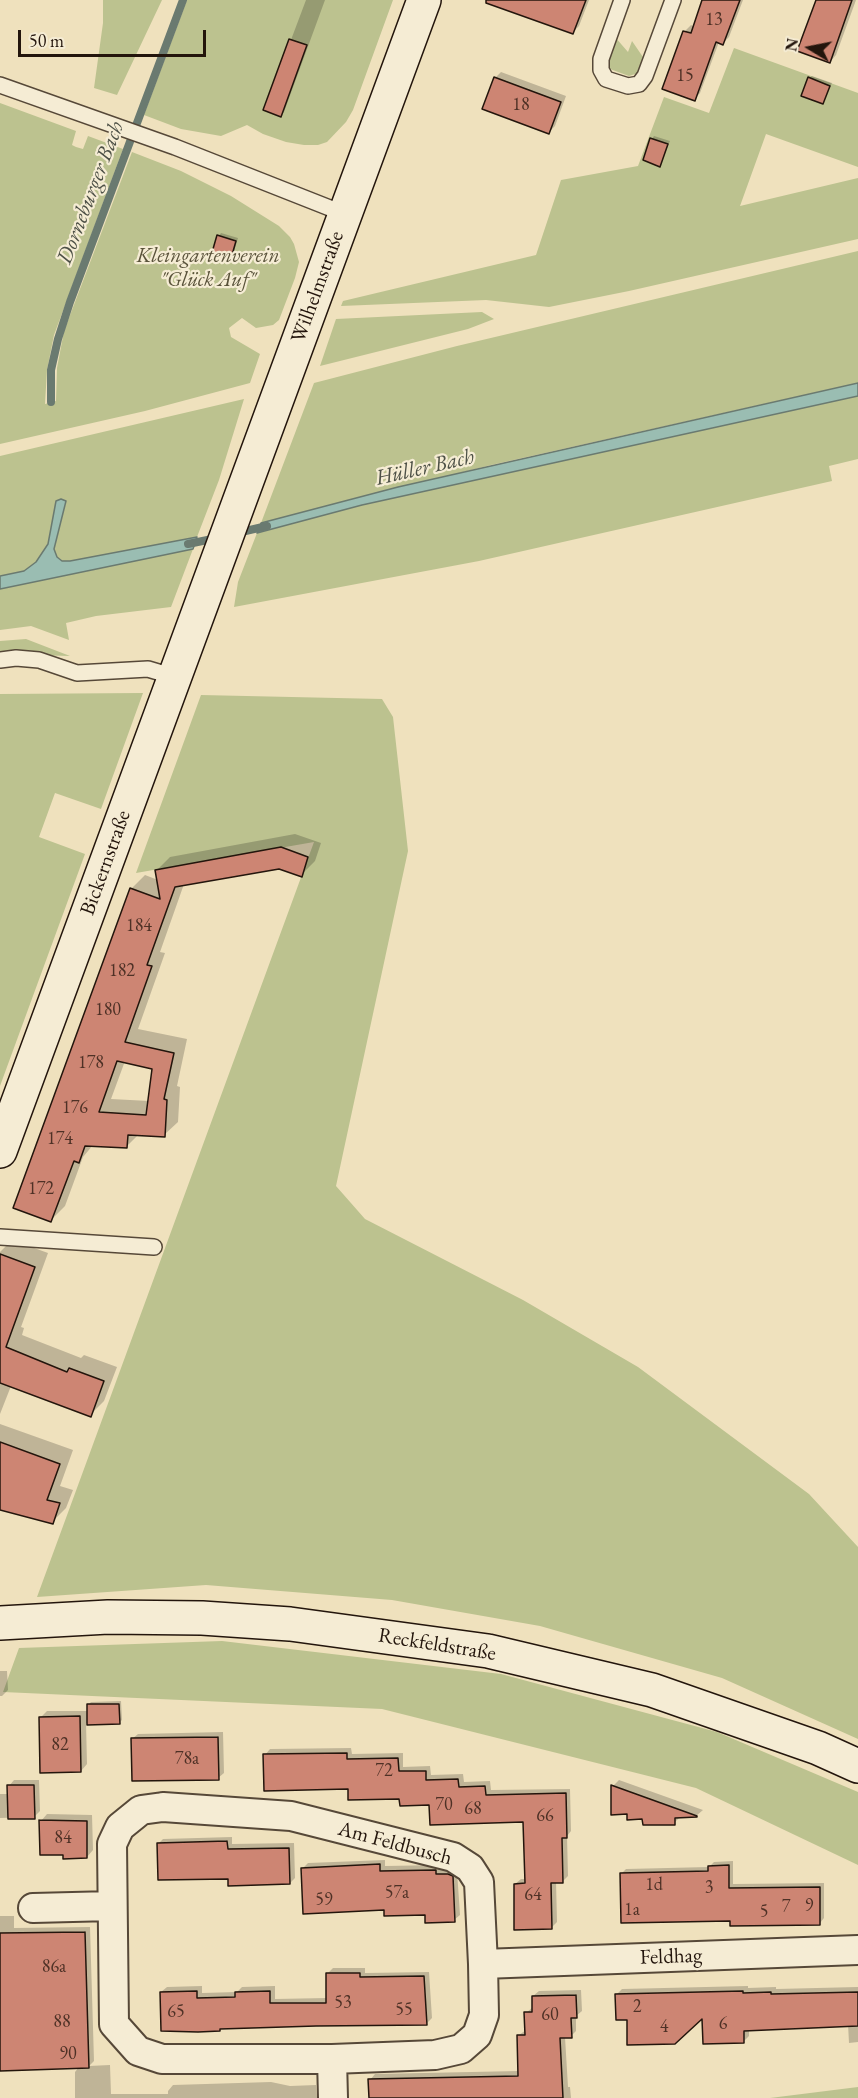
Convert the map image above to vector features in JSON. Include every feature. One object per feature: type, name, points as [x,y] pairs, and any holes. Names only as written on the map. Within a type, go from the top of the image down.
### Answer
[{"type":"street","name":"Wilhelmstraße","points":[[209,585],[424,0]]},
{"type":"street","name":"Bickernstraße","points":[[0,1151],[209,585]]},
{"type":"street","name":"Reckfeldstraße","points":[[0,1623],[108,1617],[202,1618],[290,1624],[488,1651],[652,1690],[818,1748],[858,1766]]},
{"type":"street","name":"Am Feldbusch","points":[[163,1807],[291,1816],[453,1857],[470,1868],[479,1882],[483,1964],[484,2015],[477,2035],[461,2049],[435,2055],[332,2059],[162,2059],[138,2051],[114,2024],[112,1844],[120,1827],[141,1810],[163,1807]]},
{"type":"street","points":[[33,1908],[112,1906]]},
{"type":"street","name":"Feldhag","points":[[483,1964],[858,1950]]},
{"type":"street","points":[[332,2059],[333,2098]]},
{"type":"lane","points":[[622,0],[601,59],[600,70],[606,79],[628,86],[639,84],[645,76],[673,0]]},
{"type":"lane","points":[[0,85],[95,117],[345,214]]},
{"type":"lane","points":[[0,660],[16,658],[39,660],[77,673],[148,669],[175,677]]},
{"type":"lane","points":[[0,1237],[154,1247]]},
{"type":"green space","points":[[103,0],[162,0],[117,95],[94,88],[103,23]]},
{"type":"green space","points":[[187,0],[393,0],[353,110],[346,122],[327,142],[318,145],[304,145],[263,134],[247,125],[221,136],[181,129],[144,115]]},
{"type":"green space","points":[[615,37],[628,52],[632,41],[645,60],[638,73],[629,76],[610,69],[607,62]]},
{"type":"green space","points":[[734,48],[858,93],[858,167],[766,134],[740,206],[858,178],[858,239],[549,307],[486,300],[341,306],[343,301],[536,255],[561,180],[638,166],[664,97],[709,113]]},
{"type":"green space","name":"Kleingartenverein \"Glück Auf\"","points":[[0,103],[76,131],[72,145],[76,147],[83,149],[88,136],[123,149],[54,335],[47,370],[45,404],[56,401],[57,368],[64,331],[132,152],[181,171],[231,196],[279,226],[294,244],[299,262],[279,320],[273,325],[256,328],[242,318],[229,328],[231,337],[260,354],[250,383],[145,411],[0,444]]},
{"type":"green space","points":[[858,251],[858,383],[491,465],[261,523],[314,383],[457,346]]},
{"type":"green space","points":[[482,312],[494,319],[468,329],[320,366],[336,319]]},
{"type":"green space","points":[[858,396],[858,459],[829,466],[832,481],[479,561],[234,607],[238,582],[257,533],[362,505]]},
{"type":"green space","points":[[244,399],[219,480],[197,537],[62,561],[57,557],[54,549],[66,502],[56,501],[48,544],[36,562],[24,571],[0,576],[0,456]]},
{"type":"green space","points":[[193,549],[171,607],[96,616],[66,623],[69,640],[31,626],[0,630],[0,589]]},
{"type":"green space","points":[[26,639],[70,656],[0,654],[0,641]]},
{"type":"green space","points":[[143,693],[101,809],[55,793],[39,837],[85,854],[0,1086],[0,694]]},
{"type":"green space","points":[[201,695],[382,699],[393,717],[408,851],[336,1186],[365,1219],[523,1300],[638,1367],[809,1494],[858,1547],[858,1739],[722,1678],[540,1626],[392,1600],[206,1585],[37,1597],[314,842],[136,873]]},
{"type":"green space","points":[[222,1641],[501,1674],[717,1732],[858,1792],[858,1865],[696,1788],[382,1709],[3,1692],[19,1648]]},
{"type":"green space","points":[[858,2087],[858,2098],[770,2098]]},
{"type":"water","points":[[858,383],[858,396],[362,505],[257,533],[261,523],[398,487]]},
{"type":"water","points":[[61,499],[66,501],[54,549],[57,557],[62,561],[197,537],[193,549],[0,589],[0,576],[24,571],[36,562],[48,544],[56,501]]},
{"type":"building","points":[[486,0],[586,0],[573,34],[486,3]]},
{"type":"building","points":[[702,0],[740,0],[723,45],[716,42],[695,101],[662,89],[683,31],[691,33]]},
{"type":"building","points":[[816,0],[852,0],[830,63],[797,51]]},
{"type":"building","points":[[289,39],[307,45],[281,117],[263,110]]},
{"type":"building","points":[[494,77],[561,102],[549,134],[482,109]]},
{"type":"building","points":[[808,77],[830,86],[823,104],[801,96]]},
{"type":"building","points":[[650,138],[668,144],[660,167],[643,160]]},
{"type":"building","points":[[217,235],[236,241],[230,262],[211,256]]},
{"type":"building","points":[[281,847],[308,857],[302,877],[279,869],[175,887],[147,965],[152,966],[125,1042],[174,1053],[164,1099],[167,1100],[165,1137],[128,1135],[127,1148],[85,1146],[79,1163],[74,1161],[51,1222],[13,1208],[130,888],[160,899],[155,870]],"holes":[[[117,1061],[152,1069],[146,1115],[99,1112]]]},
{"type":"building","points":[[0,1254],[35,1267],[6,1347],[67,1372],[69,1368],[104,1381],[91,1417],[0,1383]]},
{"type":"building","points":[[0,1442],[60,1464],[47,1500],[60,1503],[53,1524],[0,1510]]},
{"type":"building","points":[[87,1704],[119,1704],[120,1724],[87,1725]]},
{"type":"building","points":[[80,1716],[81,1772],[40,1773],[39,1717]]},
{"type":"building","points":[[218,1737],[219,1780],[132,1781],[131,1738]]},
{"type":"building","points":[[347,1753],[347,1759],[398,1758],[399,1771],[426,1771],[426,1780],[458,1779],[459,1787],[485,1786],[486,1795],[566,1793],[567,1838],[562,1838],[563,1883],[551,1883],[552,1929],[514,1930],[514,1884],[525,1883],[523,1822],[430,1825],[429,1805],[400,1806],[399,1799],[348,1800],[348,1789],[264,1791],[263,1754]]},
{"type":"building","points":[[7,1785],[34,1785],[35,1819],[8,1819]]},
{"type":"building","points":[[611,1785],[697,1817],[675,1818],[675,1825],[643,1825],[642,1819],[627,1820],[627,1814],[611,1815]]},
{"type":"building","points":[[39,1820],[87,1821],[87,1858],[63,1859],[63,1855],[40,1855]]},
{"type":"building","points":[[227,1841],[228,1849],[289,1848],[290,1884],[228,1886],[228,1879],[158,1880],[157,1843]]},
{"type":"building","points":[[380,1864],[380,1871],[436,1870],[436,1874],[453,1876],[455,1922],[425,1923],[425,1915],[384,1916],[384,1910],[303,1914],[301,1868]]},
{"type":"building","points":[[729,1865],[729,1888],[820,1887],[820,1925],[730,1926],[730,1921],[621,1923],[620,1873],[708,1871],[708,1866]]},
{"type":"building","points":[[85,1932],[89,2068],[0,2071],[0,1933]]},
{"type":"building","points":[[326,1973],[360,1973],[360,1977],[424,1976],[427,2025],[316,2026],[220,2029],[220,2031],[198,2032],[161,2031],[160,1992],[197,1991],[197,1998],[235,1997],[235,1992],[270,1991],[270,2003],[326,2003]]},
{"type":"building","points":[[743,1991],[743,1993],[771,1992],[771,1994],[858,1992],[858,2026],[744,2031],[744,2043],[703,2044],[702,2019],[675,2044],[627,2045],[627,2020],[616,2020],[615,1994]]},
{"type":"building","points":[[576,1995],[577,2018],[571,2018],[572,2038],[560,2038],[563,2098],[369,2098],[368,2079],[518,2076],[517,2035],[525,2035],[524,2012],[532,2012],[532,1996]]},
{"type":"waterway","name":"Dorneburger Bach","points":[[51,402],[51,370],[70,302],[183,0]]},
{"type":"waterway","name":"Hüller Bach","points":[[237,533],[267,526]]},
{"type":"waterway","name":"Hüller Bach","points":[[188,544],[217,538]]}]
